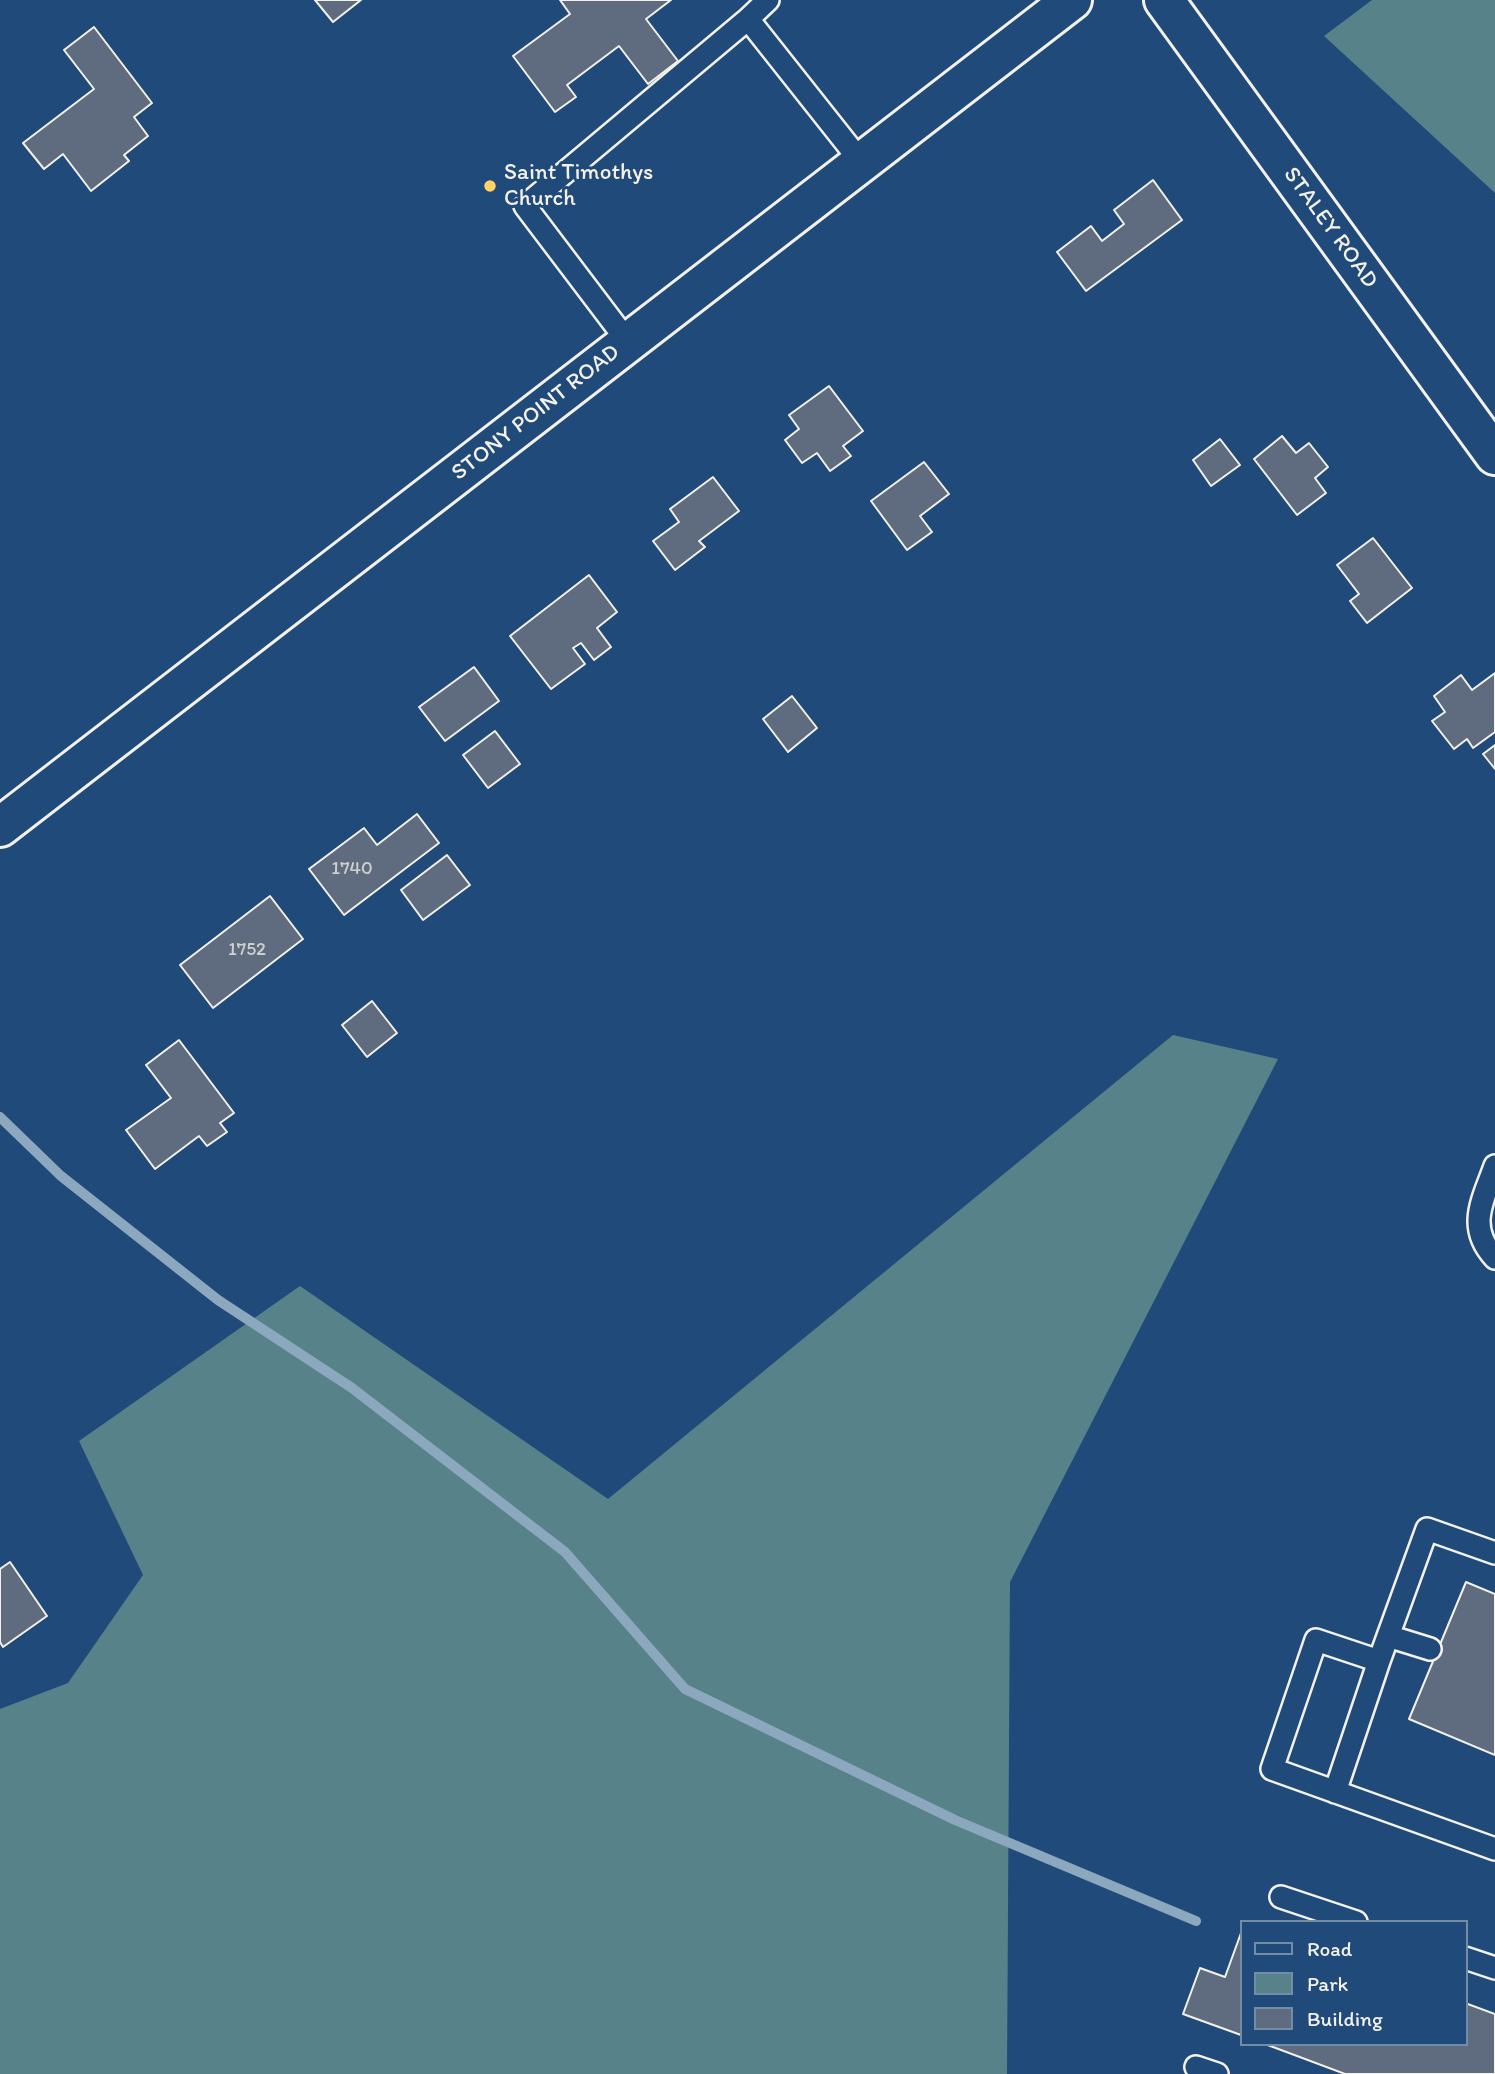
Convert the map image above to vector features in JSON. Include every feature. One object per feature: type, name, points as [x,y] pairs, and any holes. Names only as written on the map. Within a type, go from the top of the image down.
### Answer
[{"type":"street","name":"STONY POINT ROAD","points":[[0,827],[1072,0]]},
{"type":"street","name":"STALEY ROAD","points":[[1164,0],[1495,455]]},
{"type":"lane","points":[[628,342],[525,206],[768,0]]},
{"type":"lane","points":[[748,19],[862,163]]},
{"type":"lane","points":[[1495,1166],[1478,1212],[1478,1225],[1486,1249],[1495,1258]]},
{"type":"lane","points":[[1335,1792],[1427,1529],[1495,1553]]},
{"type":"lane","points":[[1388,1636],[1430,1649]]},
{"type":"lane","points":[[1379,1661],[1316,1640],[1272,1769],[1495,1849]]},
{"type":"lane","points":[[1281,1897],[1350,1920]]},
{"type":"lane","points":[[1467,1959],[1495,1968]]},
{"type":"lane","points":[[1196,2067],[1217,2074]]},
{"type":"green space","points":[[1372,0],[1495,0],[1495,193],[1324,36]]},
{"type":"green space","points":[[1173,1035],[1278,1059],[1010,1582],[1007,2074],[0,2074],[0,1709],[68,1683],[143,1575],[79,1441],[300,1286],[608,1499]]},
{"type":"building","points":[[315,0],[361,0],[333,22]]},
{"type":"building","points":[[560,0],[671,0],[646,19],[678,61],[648,84],[619,46],[567,85],[576,97],[555,112],[513,56],[570,14]]},
{"type":"building","points":[[94,27],[152,103],[134,117],[148,136],[124,155],[129,161],[91,191],[63,154],[44,169],[23,143],[94,89],[64,50]]},
{"type":"building","points":[[1153,180],[1182,220],[1086,291],[1057,252],[1091,226],[1102,241],[1124,224],[1114,210]]},
{"type":"building","points":[[829,386],[863,431],[843,446],[851,456],[830,471],[817,453],[802,463],[785,440],[799,429],[789,415]]},
{"type":"building","points":[[1282,436],[1296,453],[1309,443],[1328,467],[1315,478],[1326,493],[1297,515],[1254,459]]},
{"type":"building","points":[[1220,439],[1240,465],[1211,486],[1193,460]]},
{"type":"building","points":[[924,462],[949,494],[920,516],[932,532],[907,550],[871,501]]},
{"type":"building","points":[[713,477],[739,511],[699,541],[705,547],[675,570],[653,541],[679,522],[670,509]]},
{"type":"building","points":[[1373,538],[1412,588],[1367,623],[1350,601],[1359,594],[1337,565]]},
{"type":"building","points":[[589,575],[617,612],[597,628],[611,647],[594,660],[581,643],[573,648],[585,664],[551,689],[510,636]]},
{"type":"building","points":[[474,667],[499,701],[445,741],[419,707]]},
{"type":"building","points":[[1495,673],[1495,732],[1473,748],[1467,739],[1454,749],[1432,721],[1445,712],[1434,696],[1461,675],[1472,690]]},
{"type":"building","points":[[792,696],[817,728],[788,752],[763,719]]},
{"type":"building","points":[[495,731],[520,764],[488,788],[463,755]]},
{"type":"building","points":[[1495,745],[1495,769],[1483,754]]},
{"type":"building","points":[[417,814],[439,843],[344,915],[309,869],[364,828],[377,845]]},
{"type":"building","points":[[447,855],[470,885],[423,920],[401,890]]},
{"type":"building","points":[[270,896],[303,939],[213,1008],[180,965]]},
{"type":"building","points":[[372,1001],[397,1033],[367,1057],[342,1025]]},
{"type":"building","points":[[179,1040],[234,1113],[220,1123],[227,1132],[207,1146],[199,1136],[155,1169],[126,1130],[171,1098],[146,1065]]},
{"type":"building","points":[[10,1562],[47,1616],[3,1647],[0,1642],[0,1569]]},
{"type":"building","points":[[1466,1582],[1495,1594],[1495,1755],[1409,1719]]},
{"type":"building","points":[[1240,1936],[1240,2035],[1183,2014],[1200,1968],[1225,1977]]},
{"type":"building","points":[[1467,2004],[1495,2014],[1495,2074],[1345,2074],[1270,2046],[1467,2046]]},
{"type":"waterway","points":[[0,1117],[61,1176],[218,1300],[352,1388],[565,1552],[685,1689],[955,1820],[1196,1921]]},
{"type":"place","name":"Saint Timothys Church","points":[[490,186]]}]
